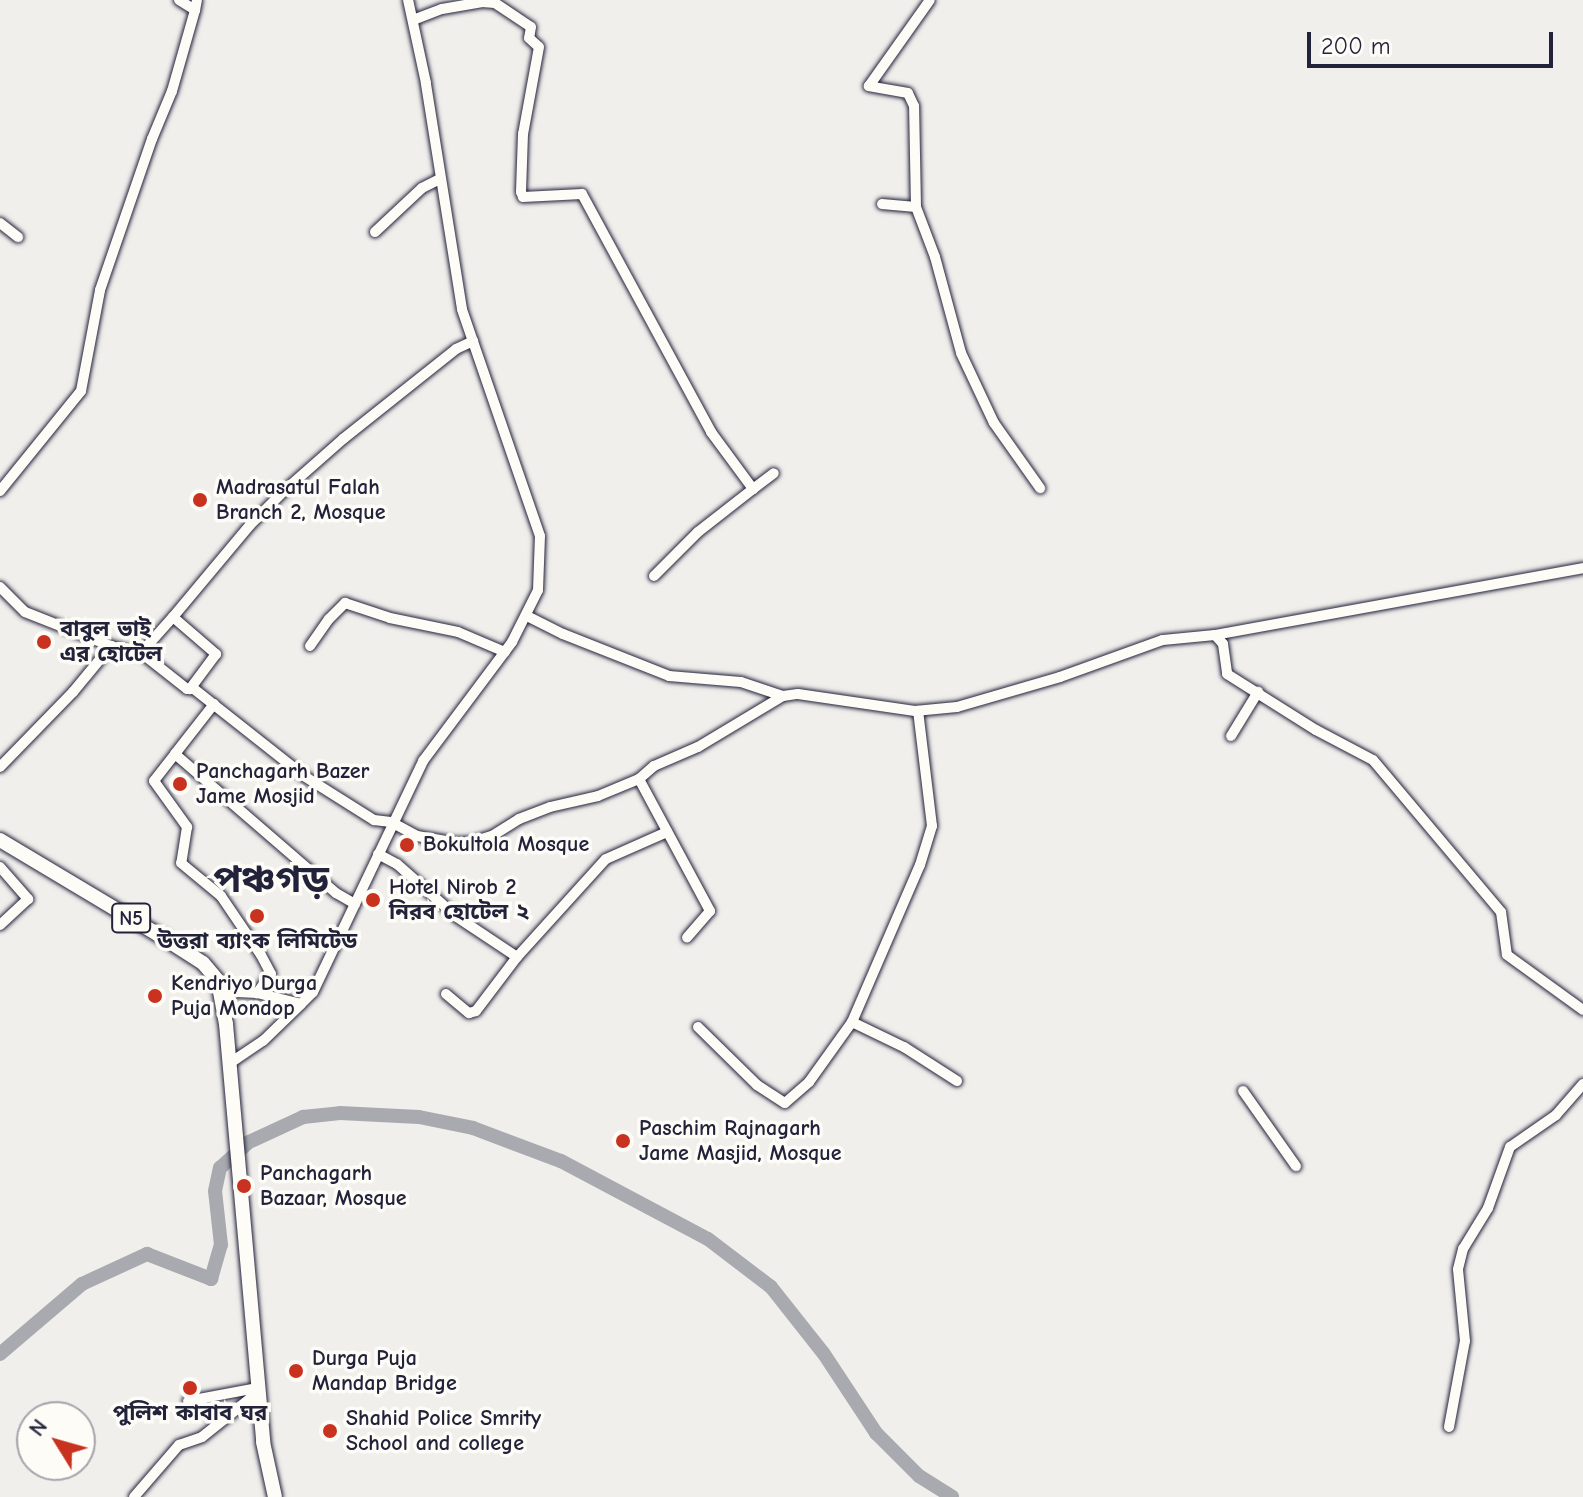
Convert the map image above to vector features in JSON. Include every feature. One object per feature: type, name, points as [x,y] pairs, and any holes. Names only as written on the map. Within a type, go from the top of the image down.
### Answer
[{"type":"highway","name":"N5","points":[[0,840],[203,963],[218,981],[230,1063]]},
{"type":"highway","points":[[230,1063],[257,1390],[263,1442],[275,1497]]},
{"type":"street","points":[[0,491],[81,391],[100,290],[152,139],[172,91],[196,5],[179,0]]},
{"type":"street","points":[[230,1063],[263,1041],[313,992],[391,822],[423,761],[505,652],[527,616],[538,590],[540,536],[462,309],[408,0]]},
{"type":"street","points":[[930,0],[869,86],[908,93],[914,106],[916,207],[935,257],[961,353],[994,423],[1040,488]]},
{"type":"street","points":[[413,20],[442,9],[482,2],[495,3],[531,27],[529,38],[539,47],[523,134],[523,197],[582,194],[700,416],[753,489]]},
{"type":"street","points":[[375,232],[422,188],[440,179]]},
{"type":"street","points":[[882,204],[916,207]]},
{"type":"street","points":[[0,223],[18,237]]},
{"type":"street","points":[[140,654],[250,525],[284,491],[343,439],[456,349],[473,341]]},
{"type":"street","points":[[654,576],[698,532],[774,473]]},
{"type":"street","points":[[0,587],[25,612],[111,646],[140,654],[214,704],[304,776],[374,820],[391,822],[417,836],[457,843],[492,836],[519,819],[550,807],[588,799],[639,779],[654,766],[698,747],[783,696],[798,694],[918,711],[957,707],[1011,692],[1163,640],[1215,635],[1583,568]]},
{"type":"street","points":[[310,646],[345,603],[390,618],[458,632],[505,652]]},
{"type":"street","points":[[527,616],[563,634],[669,676],[741,682],[783,696]]},
{"type":"street","points":[[173,617],[216,654],[190,689]]},
{"type":"street","points":[[1215,635],[1223,644],[1227,674],[1373,760],[1501,912],[1507,955],[1583,1010]]},
{"type":"street","points":[[0,767],[73,692],[111,646]]},
{"type":"street","points":[[1231,736],[1258,692]]},
{"type":"street","points":[[214,704],[154,781],[187,827],[181,863],[221,896],[271,974],[257,993]]},
{"type":"street","points":[[698,1027],[757,1085],[785,1103],[809,1082],[852,1022],[920,865],[932,826],[918,711]]},
{"type":"street","points":[[175,754],[336,893],[355,904]]},
{"type":"street","points":[[639,779],[710,911],[687,937]]},
{"type":"street","points":[[446,994],[469,1013],[476,1011],[517,957],[606,859],[667,832]]},
{"type":"street","points":[[378,854],[397,864],[457,917],[517,957]]},
{"type":"street","points":[[0,867],[28,899],[0,925]]},
{"type":"street","points":[[222,996],[237,992],[257,993],[301,1004]]},
{"type":"street","points":[[852,1022],[925,1059],[957,1081]]},
{"type":"street","points":[[1449,1427],[1465,1341],[1458,1269],[1463,1249],[1488,1208],[1510,1147],[1556,1115],[1583,1084]]},
{"type":"street","points":[[1243,1091],[1296,1166]]},
{"type":"street","points":[[188,1401],[257,1390]]},
{"type":"street","points":[[134,1497],[179,1445],[202,1437],[257,1390]]},
{"type":"waterway","points":[[0,1354],[82,1284],[147,1254],[211,1279],[221,1245],[215,1191],[220,1168],[249,1142],[303,1117],[340,1113],[419,1117],[473,1128],[561,1161],[708,1239],[771,1287],[824,1354],[876,1433],[919,1476],[952,1497]]},
{"type":"place","name":"Madrasatul Falah Branch 2, Mosque","points":[[200,500]]},
{"type":"place","name":"বাবুল ভাই এর হোটেল","points":[[44,642]]},
{"type":"place","name":"Panchagarh Bazer Jame Mosjid","points":[[180,784]]},
{"type":"place","name":"Bokultola Mosque","points":[[407,845]]},
{"type":"place","name":"Hotel Nirob 2 নিরব হোটেল ২","points":[[373,900]]},
{"type":"place","name":"উত্তরা ব্যাংক লিমিটেড","points":[[257,916]]},
{"type":"place","name":"Kendriyo Durga Puja Mondop","points":[[155,996]]},
{"type":"place","name":"Paschim Rajnagarh Jame Masjid, Mosque","points":[[623,1141]]},
{"type":"place","name":"Panchagarh Bazaar, Mosque","points":[[244,1186]]},
{"type":"place","name":"Durga Puja Mandap Bridge","points":[[296,1371]]},
{"type":"place","name":"পুলিশ কাবাব ঘর","points":[[190,1388]]},
{"type":"place","name":"Shahid Police Smrity School and college","points":[[330,1431]]},
{"type":"district","name":"পঞ্চগড়","points":[[271,881]]}]
